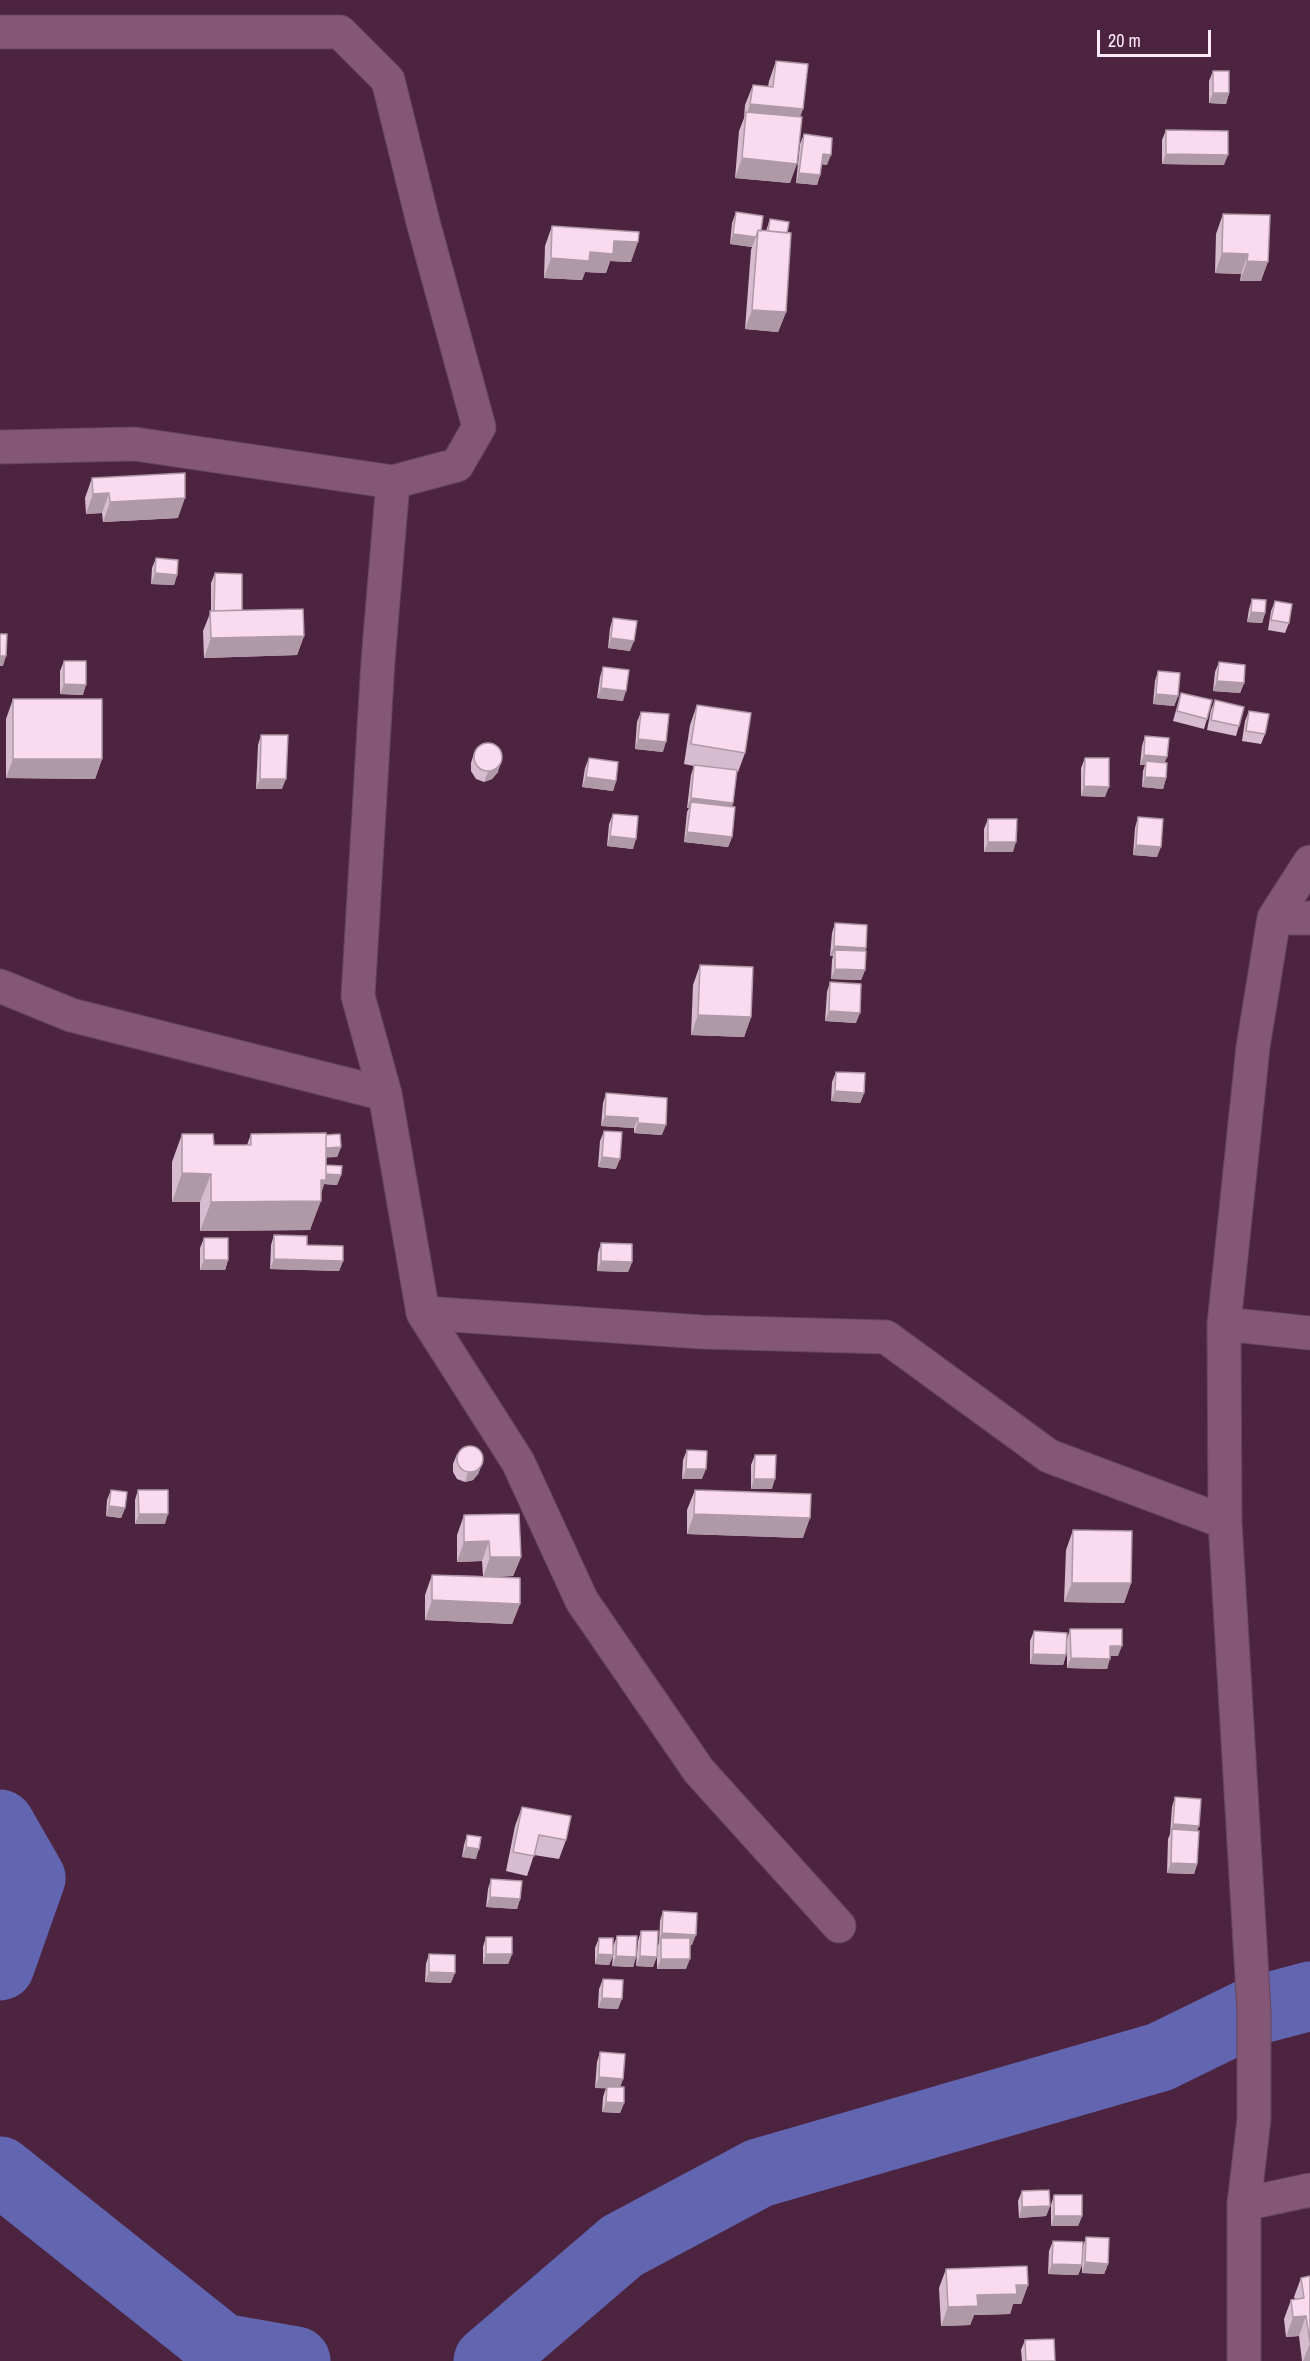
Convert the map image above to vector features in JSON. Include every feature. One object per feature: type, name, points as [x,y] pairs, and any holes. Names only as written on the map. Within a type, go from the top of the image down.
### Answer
[{"type":"street","points":[[0,32],[340,32],[388,80],[423,222],[479,427],[457,465],[393,482],[135,444],[0,447]]},
{"type":"street","points":[[393,482],[378,661],[358,996],[385,1094],[423,1313],[518,1462],[582,1601],[699,1771],[839,1926]]},
{"type":"street","points":[[1244,2361],[1244,2204],[1254,2119],[1254,2011],[1225,1522],[1224,1324],[1253,1047],[1274,918],[1310,862]]},
{"type":"street","points":[[1274,918],[1310,918]]},
{"type":"street","points":[[0,986],[71,1015],[385,1094]]},
{"type":"street","points":[[423,1313],[702,1332],[886,1336],[1049,1456],[1225,1522]]},
{"type":"street","points":[[1224,1324],[1310,1333]]},
{"type":"street","points":[[1244,2204],[1310,2190]]},
{"type":"building","points":[[776,61],[808,64],[803,109],[750,104],[753,85],[773,87]]},
{"type":"building","points":[[1213,71],[1229,71],[1229,93],[1213,93]]},
{"type":"building","points":[[746,112],[802,117],[797,164],[742,158]]},
{"type":"building","points":[[1166,130],[1228,131],[1228,155],[1166,154]]},
{"type":"building","points":[[804,134],[832,138],[831,155],[823,154],[820,175],[799,173]]},
{"type":"building","points":[[736,212],[763,216],[761,231],[758,230],[756,237],[733,234]]},
{"type":"building","points":[[1223,214],[1270,215],[1268,262],[1247,261],[1248,254],[1222,253]]},
{"type":"building","points":[[770,219],[789,222],[787,233],[768,231]]},
{"type":"building","points":[[552,226],[639,232],[638,242],[614,241],[613,254],[590,252],[589,261],[551,258]]},
{"type":"building","points":[[758,230],[791,233],[786,312],[752,310]]},
{"type":"building","points":[[185,473],[185,498],[110,502],[109,493],[93,494],[92,478]]},
{"type":"building","points":[[156,558],[178,560],[177,575],[155,573]]},
{"type":"building","points":[[215,573],[242,574],[242,610],[214,611]]},
{"type":"building","points":[[1252,599],[1266,600],[1265,613],[1251,612]]},
{"type":"building","points":[[1275,601],[1292,604],[1289,623],[1271,620]]},
{"type":"building","points":[[303,609],[304,636],[211,638],[210,611]]},
{"type":"building","points":[[613,618],[637,621],[634,641],[611,638]]},
{"type":"building","points":[[0,634],[7,634],[6,656],[0,656]]},
{"type":"building","points":[[64,661],[86,661],[86,685],[64,684]]},
{"type":"building","points":[[1219,662],[1245,665],[1244,683],[1217,681]]},
{"type":"building","points":[[603,667],[629,670],[626,691],[601,688]]},
{"type":"building","points":[[1158,671],[1180,673],[1178,696],[1156,694]]},
{"type":"building","points":[[1181,693],[1212,700],[1207,719],[1177,711]]},
{"type":"building","points":[[13,699],[102,699],[102,759],[13,759]]},
{"type":"building","points":[[1215,700],[1244,707],[1239,726],[1211,720]]},
{"type":"building","points":[[697,705],[751,713],[745,753],[691,744]]},
{"type":"building","points":[[1249,711],[1269,714],[1265,734],[1246,731]]},
{"type":"building","points":[[641,712],[669,714],[666,742],[638,739]]},
{"type":"building","points":[[261,735],[288,735],[286,779],[260,779]]},
{"type":"building","points":[[1145,736],[1169,738],[1167,757],[1144,755]]},
{"type":"building","points":[[488,743],[498,747],[502,757],[498,767],[488,771],[478,767],[474,757],[478,747]]},
{"type":"building","points":[[589,758],[618,762],[616,781],[586,777]]},
{"type":"building","points":[[1085,758],[1109,758],[1109,787],[1084,786]]},
{"type":"building","points":[[1146,761],[1167,763],[1166,778],[1145,777]]},
{"type":"building","points":[[694,765],[737,770],[733,803],[691,798]]},
{"type":"building","points":[[691,802],[735,807],[732,837],[687,832]]},
{"type":"building","points":[[613,814],[638,816],[636,839],[610,836]]},
{"type":"building","points":[[1138,817],[1163,819],[1161,847],[1136,845]]},
{"type":"building","points":[[988,819],[1017,819],[1016,842],[988,842]]},
{"type":"building","points":[[835,923],[867,925],[866,948],[834,946]]},
{"type":"building","points":[[835,950],[866,951],[865,970],[835,969]]},
{"type":"building","points":[[700,965],[753,967],[751,1017],[698,1015]]},
{"type":"building","points":[[830,982],[861,984],[860,1013],[829,1011]]},
{"type":"building","points":[[836,1072],[865,1073],[864,1093],[835,1091]]},
{"type":"building","points":[[606,1093],[667,1098],[666,1125],[638,1123],[638,1118],[605,1116]]},
{"type":"building","points":[[604,1131],[622,1132],[620,1159],[602,1157]]},
{"type":"building","points":[[326,1133],[326,1180],[321,1180],[321,1201],[211,1202],[211,1174],[182,1173],[182,1134],[213,1134],[214,1145],[251,1145],[251,1134]]},
{"type":"building","points":[[340,1134],[341,1147],[326,1148],[326,1135]]},
{"type":"building","points":[[326,1165],[342,1166],[341,1175],[326,1174]]},
{"type":"building","points":[[274,1235],[307,1236],[307,1245],[343,1246],[343,1261],[274,1259]]},
{"type":"building","points":[[204,1238],[228,1238],[228,1260],[204,1260]]},
{"type":"building","points":[[601,1243],[632,1244],[632,1262],[601,1261]]},
{"type":"building","points":[[470,1446],[479,1450],[483,1459],[479,1468],[470,1472],[461,1468],[457,1459],[461,1450]]},
{"type":"building","points":[[687,1450],[707,1451],[706,1469],[686,1469]]},
{"type":"building","points":[[755,1455],[776,1455],[775,1479],[754,1479]]},
{"type":"building","points":[[111,1490],[127,1492],[125,1508],[109,1506]]},
{"type":"building","points":[[138,1490],[168,1490],[168,1514],[139,1514]]},
{"type":"building","points":[[695,1490],[811,1494],[810,1518],[694,1514]]},
{"type":"building","points":[[519,1514],[521,1557],[490,1557],[489,1541],[464,1542],[464,1515]]},
{"type":"building","points":[[1073,1530],[1132,1531],[1131,1583],[1072,1583]]},
{"type":"building","points":[[432,1575],[520,1578],[520,1604],[432,1600]]},
{"type":"building","points":[[1070,1629],[1122,1629],[1122,1646],[1110,1646],[1110,1659],[1071,1658]]},
{"type":"building","points":[[1034,1631],[1067,1633],[1066,1655],[1033,1654]]},
{"type":"building","points":[[1175,1797],[1201,1799],[1199,1826],[1173,1824]]},
{"type":"building","points":[[522,1807],[571,1816],[566,1840],[539,1835],[534,1856],[513,1852]]},
{"type":"building","points":[[1172,1829],[1199,1831],[1197,1864],[1171,1863]]},
{"type":"building","points":[[467,1835],[481,1837],[479,1849],[466,1847]]},
{"type":"building","points":[[491,1879],[522,1881],[520,1899],[490,1897]]},
{"type":"building","points":[[663,1911],[697,1913],[696,1935],[662,1933]]},
{"type":"building","points":[[641,1931],[658,1931],[657,1957],[640,1956]]},
{"type":"building","points":[[617,1936],[637,1936],[636,1957],[616,1956]]},
{"type":"building","points":[[486,1937],[512,1937],[512,1954],[486,1954]]},
{"type":"building","points":[[599,1938],[613,1938],[613,1955],[598,1954]]},
{"type":"building","points":[[661,1938],[690,1938],[690,1959],[661,1959]]},
{"type":"building","points":[[429,1954],[455,1955],[455,1973],[429,1972]]},
{"type":"building","points":[[603,1979],[623,1980],[622,1999],[602,1998]]},
{"type":"building","points":[[600,2052],[625,2054],[623,2079],[599,2077]]},
{"type":"building","points":[[607,2087],[624,2087],[624,2103],[606,2102]]},
{"type":"building","points":[[1049,2190],[1050,2206],[1022,2207],[1022,2191]]},
{"type":"building","points":[[1054,2195],[1082,2195],[1082,2216],[1054,2216]]},
{"type":"building","points":[[1086,2237],[1109,2238],[1108,2264],[1085,2262]]},
{"type":"building","points":[[1053,2241],[1083,2242],[1082,2265],[1052,2264]]},
{"type":"building","points":[[1027,2266],[1028,2285],[1016,2285],[1017,2294],[977,2295],[978,2306],[948,2307],[946,2269]]},
{"type":"building","points":[[1310,2276],[1310,2343],[1306,2316],[1293,2317],[1291,2300],[1304,2298],[1301,2278]]},
{"type":"building","points":[[1054,2339],[1055,2361],[1026,2361],[1025,2340]]},
{"type":"waterway","points":[[0,1824],[31,1878],[0,1966]]},
{"type":"waterway","points":[[488,2361],[622,2246],[759,2173],[1160,2057],[1254,2011],[1310,1996]]},
{"type":"waterway","points":[[0,2171],[222,2348],[296,2361]]}]
